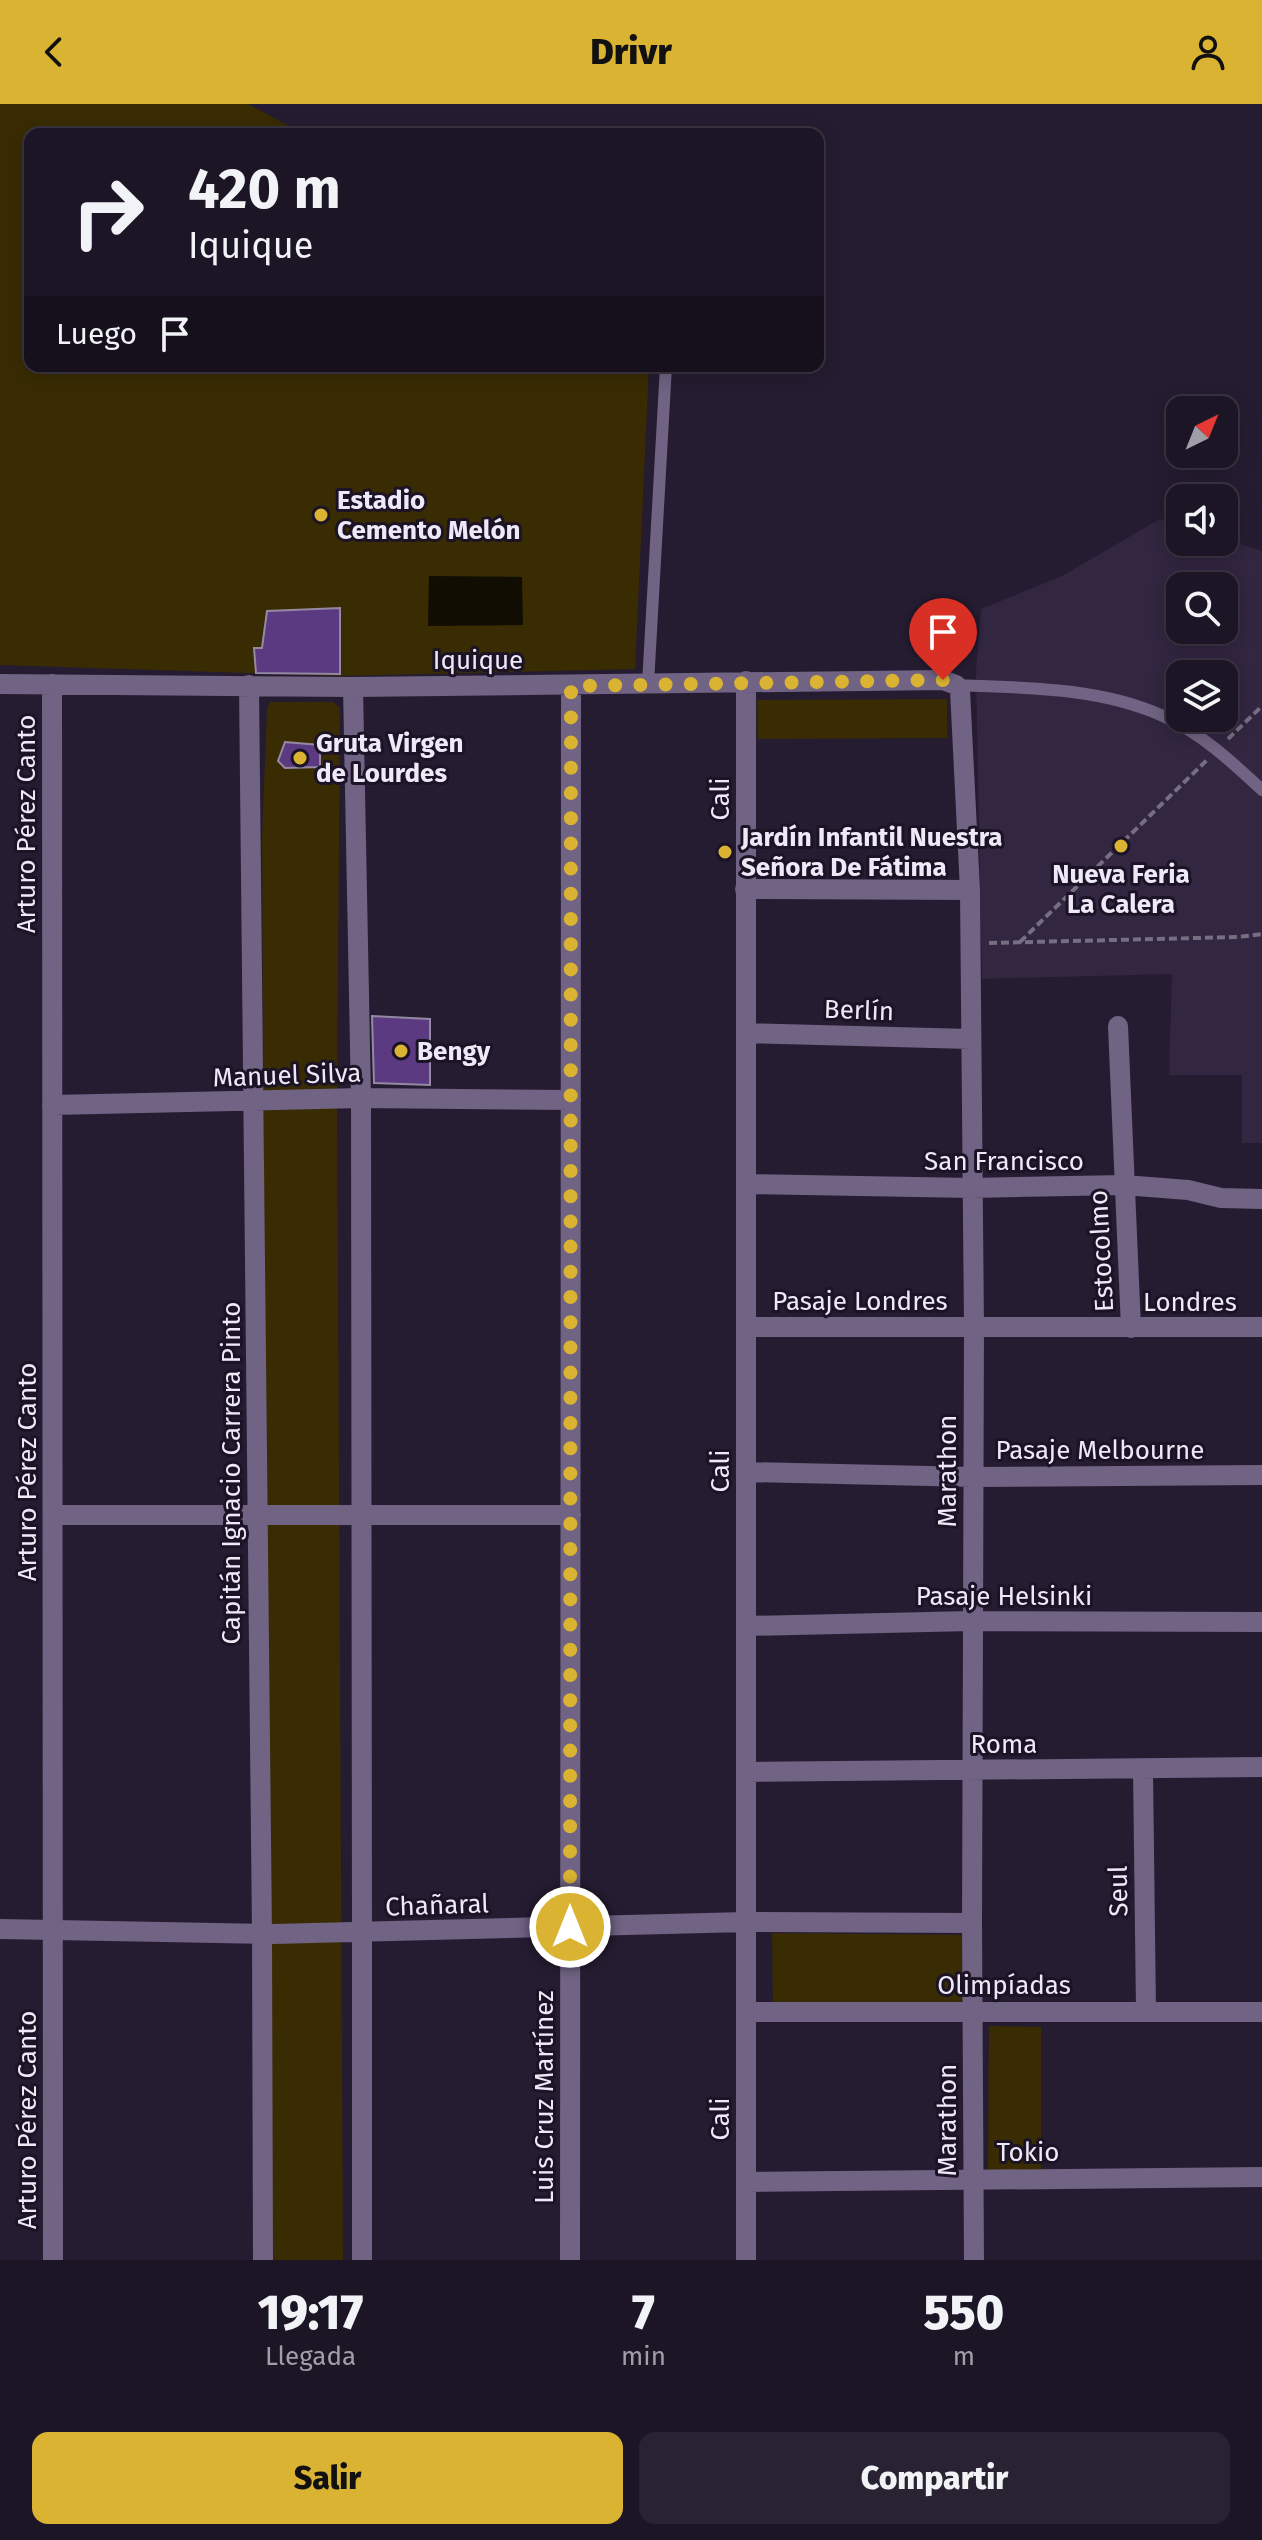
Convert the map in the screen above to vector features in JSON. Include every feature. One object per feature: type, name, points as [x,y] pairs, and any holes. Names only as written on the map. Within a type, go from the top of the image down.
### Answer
[{"type":"street","name":"Iquique","points":[[0,684],[353,687],[943,680],[956,685]]},
{"type":"street","name":"Cali","points":[[746,681],[746,2260]]},
{"type":"street","name":"Arturo Pérez Canto","points":[[52,684],[53,2260]]},
{"type":"street","name":"Capitán Ignacio Carrera Pinto","points":[[249,685],[263,2260]]},
{"type":"street","name":"Marathon","points":[[956,685],[962,697],[970,890],[974,1328],[974,2260]]},
{"type":"street","name":"Luis Cruz Martínez","points":[[570,2260],[571,686]]},
{"type":"street","points":[[353,687],[361,1098],[362,2260]]},
{"type":"street","points":[[745,889],[970,890]]},
{"type":"street","name":"Estocolmo","points":[[1118,1026],[1131,1328]]},
{"type":"street","name":"Berlín","points":[[746,1033],[970,1039]]},
{"type":"street","name":"Manuel Silva","points":[[52,1105],[361,1098],[571,1100]]},
{"type":"street","name":"San Francisco","points":[[746,1184],[971,1188],[1124,1185],[1179,1189],[1221,1198],[1262,1199]]},
{"type":"street","name":"Pasaje Londres","points":[[746,1327],[974,1328]]},
{"type":"street","name":"Londres","points":[[974,1328],[1262,1327]]},
{"type":"street","name":"Pasaje Melbourne","points":[[746,1472],[973,1477],[1262,1475]]},
{"type":"street","points":[[53,1515],[571,1515]]},
{"type":"street","name":"Pasaje Helsinki","points":[[746,1626],[972,1621],[1262,1622]]},
{"type":"street","name":"Roma","points":[[746,1772],[1262,1767]]},
{"type":"street","name":"Seul","points":[[1143,1770],[1146,2011]]},
{"type":"street","name":"Chañaral","points":[[0,1929],[262,1934],[746,1922],[972,1923]]},
{"type":"street","name":"Olimpíadas","points":[[746,2012],[1262,2012]]},
{"type":"street","name":"Tokio","points":[[746,2182],[1262,2177]]},
{"type":"lane","points":[[648,684],[666,372]]},
{"type":"lane","points":[[956,685],[1048,690],[1112,699],[1164,716],[1218,749],[1262,790]]},
{"type":"path","points":[[1020,942],[1262,706]]},
{"type":"path","points":[[970,944],[1262,934]]},
{"type":"shaded area","name":"Estadio Cemento Melón","points":[[0,104],[248,104],[293,128],[24,128],[24,372],[649,372],[635,669],[340,676],[0,665]]},
{"type":"shaded area","name":"Nueva Feria La Calera","points":[[1160,519],[1166,521],[1166,556],[1238,556],[1238,543],[1262,551],[1262,1143],[1242,1143],[1242,1075],[1169,1075],[1172,974],[982,979],[976,671],[981,609],[1062,576]]},
{"type":"shaded area","points":[[429,576],[522,577],[523,625],[428,626]]},
{"type":"shaded area","points":[[947,699],[947,738],[758,739],[757,700]]},
{"type":"shaded area","points":[[270,702],[333,702],[340,708],[337,1091],[343,2260],[270,2260],[262,838],[267,709]]},
{"type":"shaded area","points":[[772,1933],[962,1935],[962,2002],[773,2006]]},
{"type":"shaded area","points":[[989,2026],[1041,2027],[1041,2170],[988,2173]]},
{"type":"building","points":[[340,608],[340,674],[256,673],[254,648],[262,648],[267,611]]},
{"type":"building","name":"Gruta Virgen de Lourdes","points":[[285,742],[320,745],[320,767],[285,768],[278,761]]},
{"type":"building","name":"Bengy","points":[[372,1016],[430,1019],[430,1085],[374,1083]]},
{"type":"place","name":"Estadio Cemento Melón","points":[[321,515]]},
{"type":"place","name":"Gruta Virgen de Lourdes","points":[[300,758]]},
{"type":"place","name":"Nueva Feria La Calera","points":[[1121,846]]},
{"type":"place","name":"Jardín Infantil Nuestra Señora De Fátima","points":[[725,852]]},
{"type":"place","name":"Bengy","points":[[401,1051]]},
{"type":"route","points":[[570,1927],[571,686],[943,680]]}]
